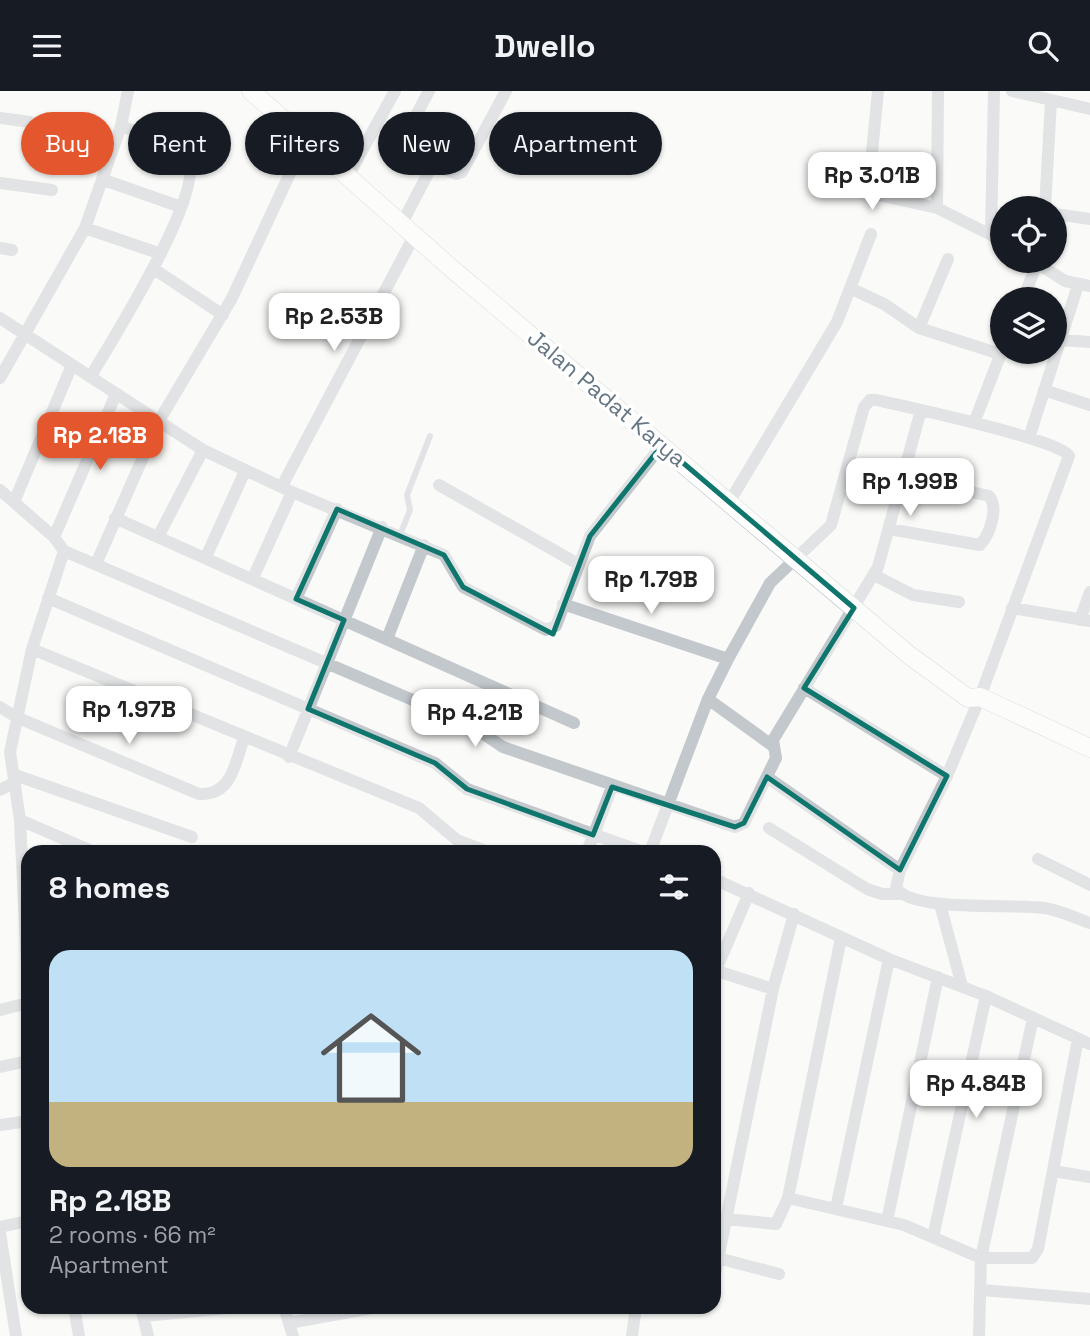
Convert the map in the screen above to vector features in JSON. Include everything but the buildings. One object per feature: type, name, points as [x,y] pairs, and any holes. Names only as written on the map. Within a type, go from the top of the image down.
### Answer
[{"type":"street","points":[[0,378],[85,229],[121,126],[128,91]]},
{"type":"street","name":"Jalan Padat Karya","points":[[251,91],[275,112]]},
{"type":"street","points":[[348,176],[395,91]]},
{"type":"street","points":[[419,112],[429,91]]},
{"type":"street","points":[[475,147],[506,91]]},
{"type":"street","points":[[878,91],[871,189],[878,197],[937,208],[990,233]]},
{"type":"street","points":[[937,208],[938,91]]},
{"type":"street","points":[[992,196],[994,91]]},
{"type":"street","points":[[1012,91],[1090,109]]},
{"type":"street","points":[[1046,196],[1051,101]]},
{"type":"street","points":[[0,118],[21,122]]},
{"type":"street","points":[[91,376],[154,269],[181,207],[191,170],[185,153],[121,126]]},
{"type":"street","points":[[96,564],[159,421],[223,315],[289,175]]},
{"type":"street","points":[[253,578],[287,489],[408,230],[429,175]]},
{"type":"street","name":"Jalan Padat Karya","points":[[348,176],[408,230],[909,655],[974,697],[1090,748]]},
{"type":"street","points":[[104,180],[181,207]]},
{"type":"street","points":[[0,183],[52,190]]},
{"type":"street","points":[[1067,216],[1090,219]]},
{"type":"street","points":[[85,229],[161,254]]},
{"type":"street","points":[[730,501],[837,322],[871,234]]},
{"type":"street","points":[[919,328],[948,259]]},
{"type":"street","points":[[154,269],[223,315]]},
{"type":"street","points":[[1053,273],[1084,286],[1067,324]]},
{"type":"street","points":[[852,289],[884,304],[919,328],[990,348]]},
{"type":"street","points":[[0,318],[203,450],[287,489],[425,545],[448,558],[456,579],[463,587],[546,630],[556,626],[578,564],[597,527],[662,445]]},
{"type":"street","points":[[1067,340],[1090,342]]},
{"type":"street","points":[[974,423],[997,364]]},
{"type":"street","points":[[1029,438],[1052,364]]},
{"type":"street","points":[[14,502],[72,365]]},
{"type":"street","points":[[1044,390],[1090,405]]},
{"type":"street","points":[[54,537],[116,394]]},
{"type":"street","points":[[653,845],[708,699],[728,659],[771,583],[831,525],[866,403],[876,400],[1029,438],[1062,448],[1069,456],[1012,608],[974,697],[947,776],[900,870],[896,881],[900,894]]},
{"type":"street","points":[[773,746],[804,688],[874,575],[905,477],[921,411]]},
{"type":"street","points":[[158,537],[203,450]]},
{"type":"street","points":[[206,557],[245,471]]},
{"type":"street","points":[[890,529],[980,545],[994,513],[995,505],[989,495],[905,477]]},
{"type":"street","points":[[439,485],[578,564]]},
{"type":"street","points":[[0,489],[54,537],[64,551],[469,724],[503,747],[612,787],[741,827],[776,758],[773,746],[708,699]]},
{"type":"street","points":[[296,599],[337,509]]},
{"type":"street","points":[[115,518],[574,723]]},
{"type":"street","points":[[289,757],[382,527]]},
{"type":"street","points":[[387,639],[425,545]]},
{"type":"street","points":[[22,845],[15,778],[5,754],[32,649],[64,551]]},
{"type":"street","points":[[874,575],[913,595],[959,602]]},
{"type":"street","points":[[1012,608],[1085,621],[1090,592]]},
{"type":"street","points":[[48,598],[436,764],[467,789],[622,845]]},
{"type":"street","points":[[563,604],[728,659]]},
{"type":"street","points":[[32,649],[289,757],[419,808],[457,840],[470,845]]},
{"type":"street","points":[[804,688],[947,776]]},
{"type":"street","points":[[0,706],[16,716],[200,794],[220,791],[228,784],[244,738]]},
{"type":"street","points":[[767,777],[900,870]]},
{"type":"street","points":[[0,790],[15,778]]},
{"type":"street","points":[[15,778],[192,837]]},
{"type":"street","points":[[589,845],[612,787]]},
{"type":"street","points":[[20,820],[78,845]]},
{"type":"street","points":[[769,828],[867,889],[882,894],[900,894],[940,904],[1046,908],[1090,923]]},
{"type":"street","points":[[1038,859],[1090,885]]},
{"type":"street","points":[[721,882],[841,938],[986,996],[1084,1042],[1036,1254],[1027,1258],[981,1258],[887,1221],[788,1198]]},
{"type":"street","points":[[721,956],[748,893]]},
{"type":"street","points":[[940,904],[962,986]]},
{"type":"street","points":[[721,1238],[773,989],[793,915]]},
{"type":"street","points":[[726,1219],[776,1224],[788,1198],[841,938]]},
{"type":"street","points":[[836,1208],[889,959]]},
{"type":"street","points":[[721,972],[773,989]]},
{"type":"street","points":[[887,1221],[938,977]]},
{"type":"street","points":[[933,1237],[986,996]]},
{"type":"street","points":[[0,1010],[21,1005]]},
{"type":"street","points":[[979,1336],[981,1258],[1033,1018]]},
{"type":"street","points":[[0,1067],[21,1062]]},
{"type":"street","points":[[0,1125],[21,1122]]},
{"type":"street","points":[[1053,1171],[1090,1177]]},
{"type":"street","points":[[16,1336],[1,1227],[21,1223]]},
{"type":"street","points":[[721,1259],[779,1274]]},
{"type":"street","points":[[982,1290],[1090,1299]]},
{"type":"street","points":[[75,1314],[79,1336]]},
{"type":"street","points":[[143,1314],[148,1336]]},
{"type":"street","points":[[287,1314],[293,1336]]},
{"type":"street","points":[[289,1323],[338,1314]]},
{"type":"street","points":[[632,1336],[635,1314]]},
{"type":"lane","points":[[400,535],[410,510],[407,495],[430,436]]},
{"type":"highlighted area","points":[[662,445],[854,608],[804,688],[947,776],[900,870],[767,777],[744,823],[735,827],[612,787],[593,835],[467,789],[435,763],[308,709],[344,620],[296,599],[337,509],[444,555],[463,587],[553,634],[590,536]]}]
